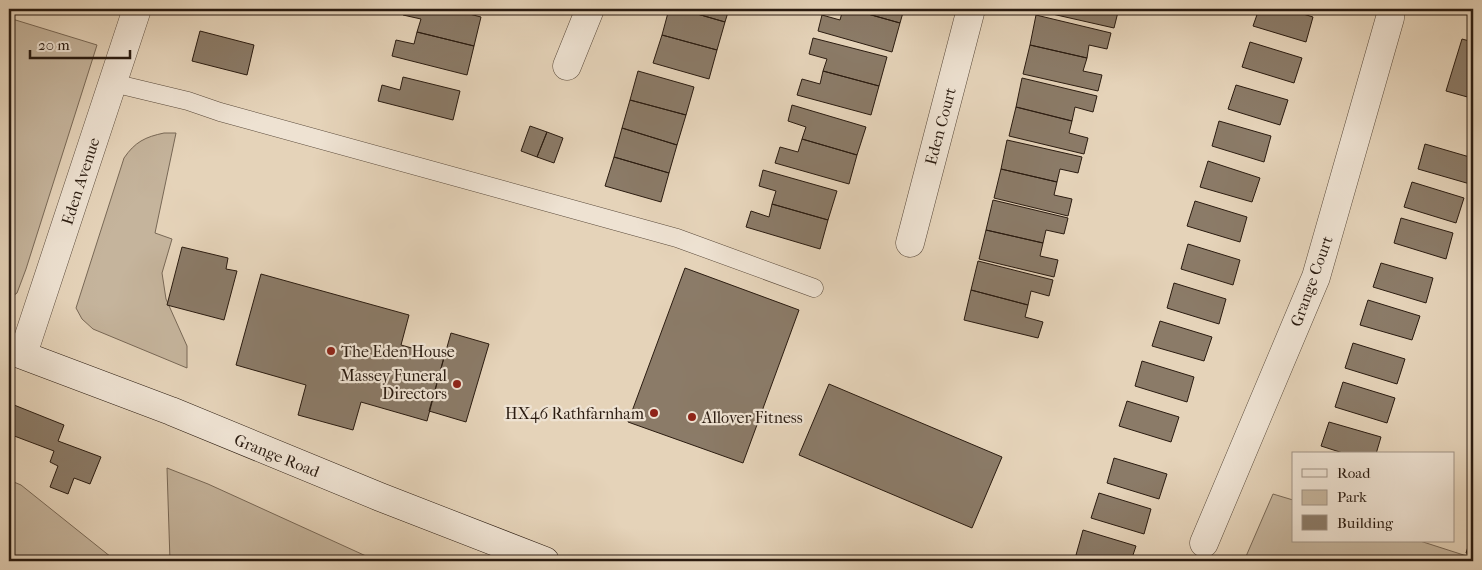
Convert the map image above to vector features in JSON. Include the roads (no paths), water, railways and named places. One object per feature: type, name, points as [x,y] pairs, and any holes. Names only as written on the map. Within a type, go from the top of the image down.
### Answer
[{"type":"street","name":"Eden Avenue","points":[[16,352],[113,83],[137,9]]},
{"type":"street","points":[[567,66],[590,9]]},
{"type":"street","name":"Eden Court","points":[[910,243],[971,9]]},
{"type":"street","name":"Grange Court","points":[[1204,543],[1316,277],[1391,9]]},
{"type":"street","name":"Grange Road","points":[[16,352],[171,411],[389,501],[545,561]]},
{"type":"lane","points":[[113,83],[188,100],[220,112],[677,238],[814,288]]},
{"type":"place","name":"The Eden House","points":[[331,351]]},
{"type":"place","name":"Massey Funeral Directors","points":[[457,384]]},
{"type":"place","name":"HX46 Rathfarnham","points":[[654,413]]},
{"type":"place","name":"Allover Fitness","points":[[692,417]]}]
